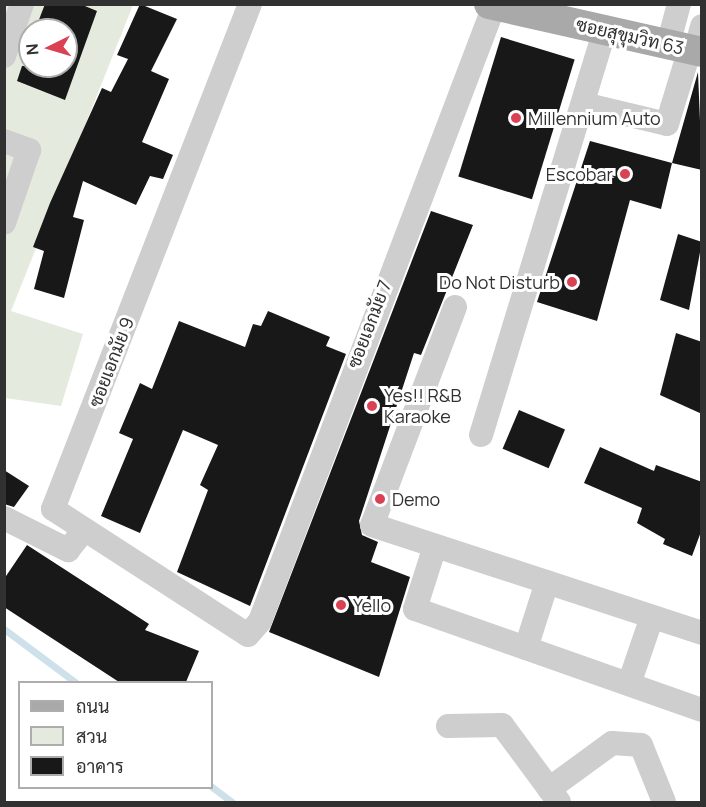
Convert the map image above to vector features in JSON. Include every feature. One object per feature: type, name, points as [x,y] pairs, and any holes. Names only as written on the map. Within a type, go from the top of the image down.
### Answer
[{"type":"main road","name":"ซอยสุขุมวิท 63","points":[[491,5],[605,30],[692,45]]},
{"type":"street","points":[[4,56],[22,4]]},
{"type":"street","name":"ซอยเอกมัย 9","points":[[242,633],[53,509],[250,4]]},
{"type":"street","points":[[583,104],[667,124],[692,45],[679,4]]},
{"type":"street","name":"ซอยเอกมัย 7","points":[[242,633],[254,631],[260,621],[491,5]]},
{"type":"street","points":[[481,435],[605,30]]},
{"type":"street","points":[[4,141],[29,150],[4,223]]},
{"type":"street","points":[[455,307],[372,525],[702,633]]},
{"type":"street","points":[[4,518],[68,550],[84,530]]},
{"type":"street","points":[[435,546],[415,609],[702,710]]},
{"type":"street","points":[[526,648],[547,582]]},
{"type":"street","points":[[629,684],[652,617]]},
{"type":"street","points":[[448,726],[502,725],[554,796],[612,742],[641,746],[664,802]]},
{"type":"green space","points":[[5,5],[133,5],[11,311],[83,334],[61,406],[5,398]]},
{"type":"building","points":[[45,4],[80,4],[97,11],[78,64],[78,18],[40,18]]},
{"type":"building","points":[[140,4],[177,19],[151,71],[169,79],[142,142],[173,155],[163,179],[150,176],[136,205],[83,181],[73,217],[84,220],[64,298],[34,289],[44,251],[33,247],[50,203],[102,88],[111,92],[128,59],[117,55]]},
{"type":"building","name":"Millennium Auto","points":[[501,37],[575,60],[532,199],[458,177]]},
{"type":"building","points":[[698,72],[702,170],[672,163]]},
{"type":"building","points":[[18,78],[73,78],[65,100],[17,81]]},
{"type":"building","points":[[590,141],[672,163],[661,209],[630,200],[597,321],[537,302]]},
{"type":"building","points":[[431,211],[473,225],[421,355],[414,353],[359,521],[362,535],[378,542],[371,562],[410,577],[379,677],[269,632]]},
{"type":"building","points":[[678,234],[702,242],[689,310],[660,300]]},
{"type":"building","points":[[268,311],[330,337],[326,346],[346,354],[250,606],[177,572],[208,490],[200,485],[218,445],[183,430],[140,533],[101,516],[133,439],[119,433],[140,383],[152,389],[179,321],[245,347],[253,324],[261,326]]},
{"type":"building","points":[[676,333],[702,342],[702,414],[660,395]]},
{"type":"building","points":[[519,410],[565,430],[549,468],[503,449]]},
{"type":"building","points":[[600,447],[654,471],[656,465],[702,482],[702,529],[692,556],[663,544],[665,539],[637,523],[642,508],[584,483]]},
{"type":"building","points":[[4,470],[29,486],[14,507],[4,504]]},
{"type":"building","points":[[27,545],[149,624],[145,630],[199,651],[186,681],[117,681],[4,607],[4,579]]},
{"type":"waterway","points":[[4,629],[74,681]]},
{"type":"waterway","points":[[213,788],[232,802]]},
{"type":"place","name":"Millennium Auto","points":[[516,118]]},
{"type":"place","name":"Escobar","points":[[625,174]]},
{"type":"place","name":"Do Not Disturb","points":[[572,282]]},
{"type":"place","name":"Yes!! R&B Karaoke","points":[[372,406]]},
{"type":"place","name":"Demo","points":[[380,499]]},
{"type":"place","name":"Yello","points":[[341,605]]}]
